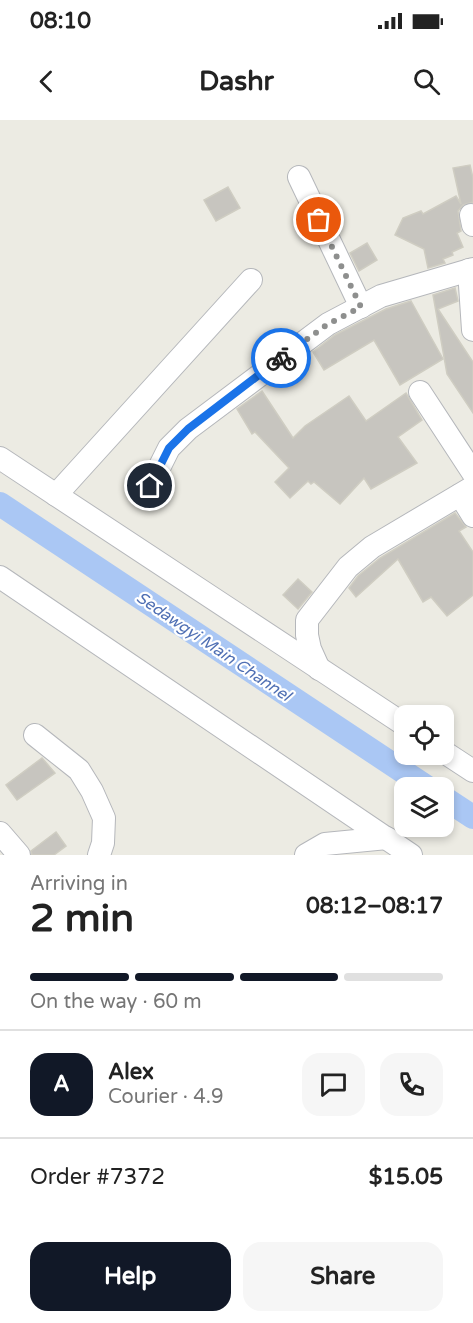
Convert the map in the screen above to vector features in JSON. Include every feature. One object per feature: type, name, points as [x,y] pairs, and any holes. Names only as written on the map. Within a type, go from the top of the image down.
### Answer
[{"type":"street","points":[[298,177],[361,307]]},
{"type":"street","points":[[150,486],[169,448],[188,429],[319,330],[381,296],[471,270],[473,330]]},
{"type":"street","points":[[56,495],[251,280]]},
{"type":"street","points":[[420,392],[473,472]]},
{"type":"street","points":[[0,458],[394,718]]},
{"type":"street","points":[[319,669],[310,649],[307,620],[348,567],[372,547],[467,491],[473,516]]},
{"type":"street","points":[[0,577],[411,855]]},
{"type":"street","points":[[35,735],[79,770],[92,791],[104,818],[103,843],[99,855]]},
{"type":"street","points":[[454,759],[473,771]]},
{"type":"street","points":[[0,833],[19,855]]},
{"type":"street","points":[[306,855],[325,844],[387,838]]},
{"type":"building","points":[[470,165],[473,178],[473,202],[463,205],[458,211],[461,231],[457,233],[463,247],[443,259],[445,263],[428,268],[424,249],[395,235],[403,218],[421,211],[423,214],[456,196],[461,204],[453,168]]},
{"type":"building","points":[[228,187],[240,208],[216,221],[204,200]]},
{"type":"building","points":[[367,243],[377,260],[359,271],[350,253]]},
{"type":"building","points":[[455,288],[458,301],[438,309],[473,362],[473,413],[447,374],[433,295]]},
{"type":"building","points":[[411,301],[443,359],[400,385],[374,340],[324,370],[313,352],[335,335],[386,309]]},
{"type":"building","points":[[262,391],[293,438],[305,426],[349,396],[366,421],[406,393],[422,420],[398,437],[417,463],[371,489],[364,478],[340,504],[314,482],[311,484],[308,481],[290,498],[275,482],[289,468],[255,432],[252,434],[237,409]]},
{"type":"building","points":[[455,513],[466,527],[459,531],[473,552],[473,595],[447,616],[431,597],[423,602],[398,559],[356,597],[349,588],[358,576],[380,558]]},
{"type":"building","points":[[298,579],[312,592],[298,609],[283,595]]},
{"type":"building","points":[[42,758],[55,773],[17,800],[6,785]]},
{"type":"building","points":[[56,832],[66,846],[54,855],[32,855],[31,851]]},
{"type":"waterway","name":"Sedawgyi Main Channel","points":[[0,504],[411,777]]},
{"type":"waterway","name":"Sedawgyi Main Channel","points":[[454,805],[473,817]]},
{"type":"way so far","points":[[281,358],[328,324],[361,307],[319,220]]},
{"type":"route","points":[[150,486],[169,448],[188,429],[281,358]]}]
